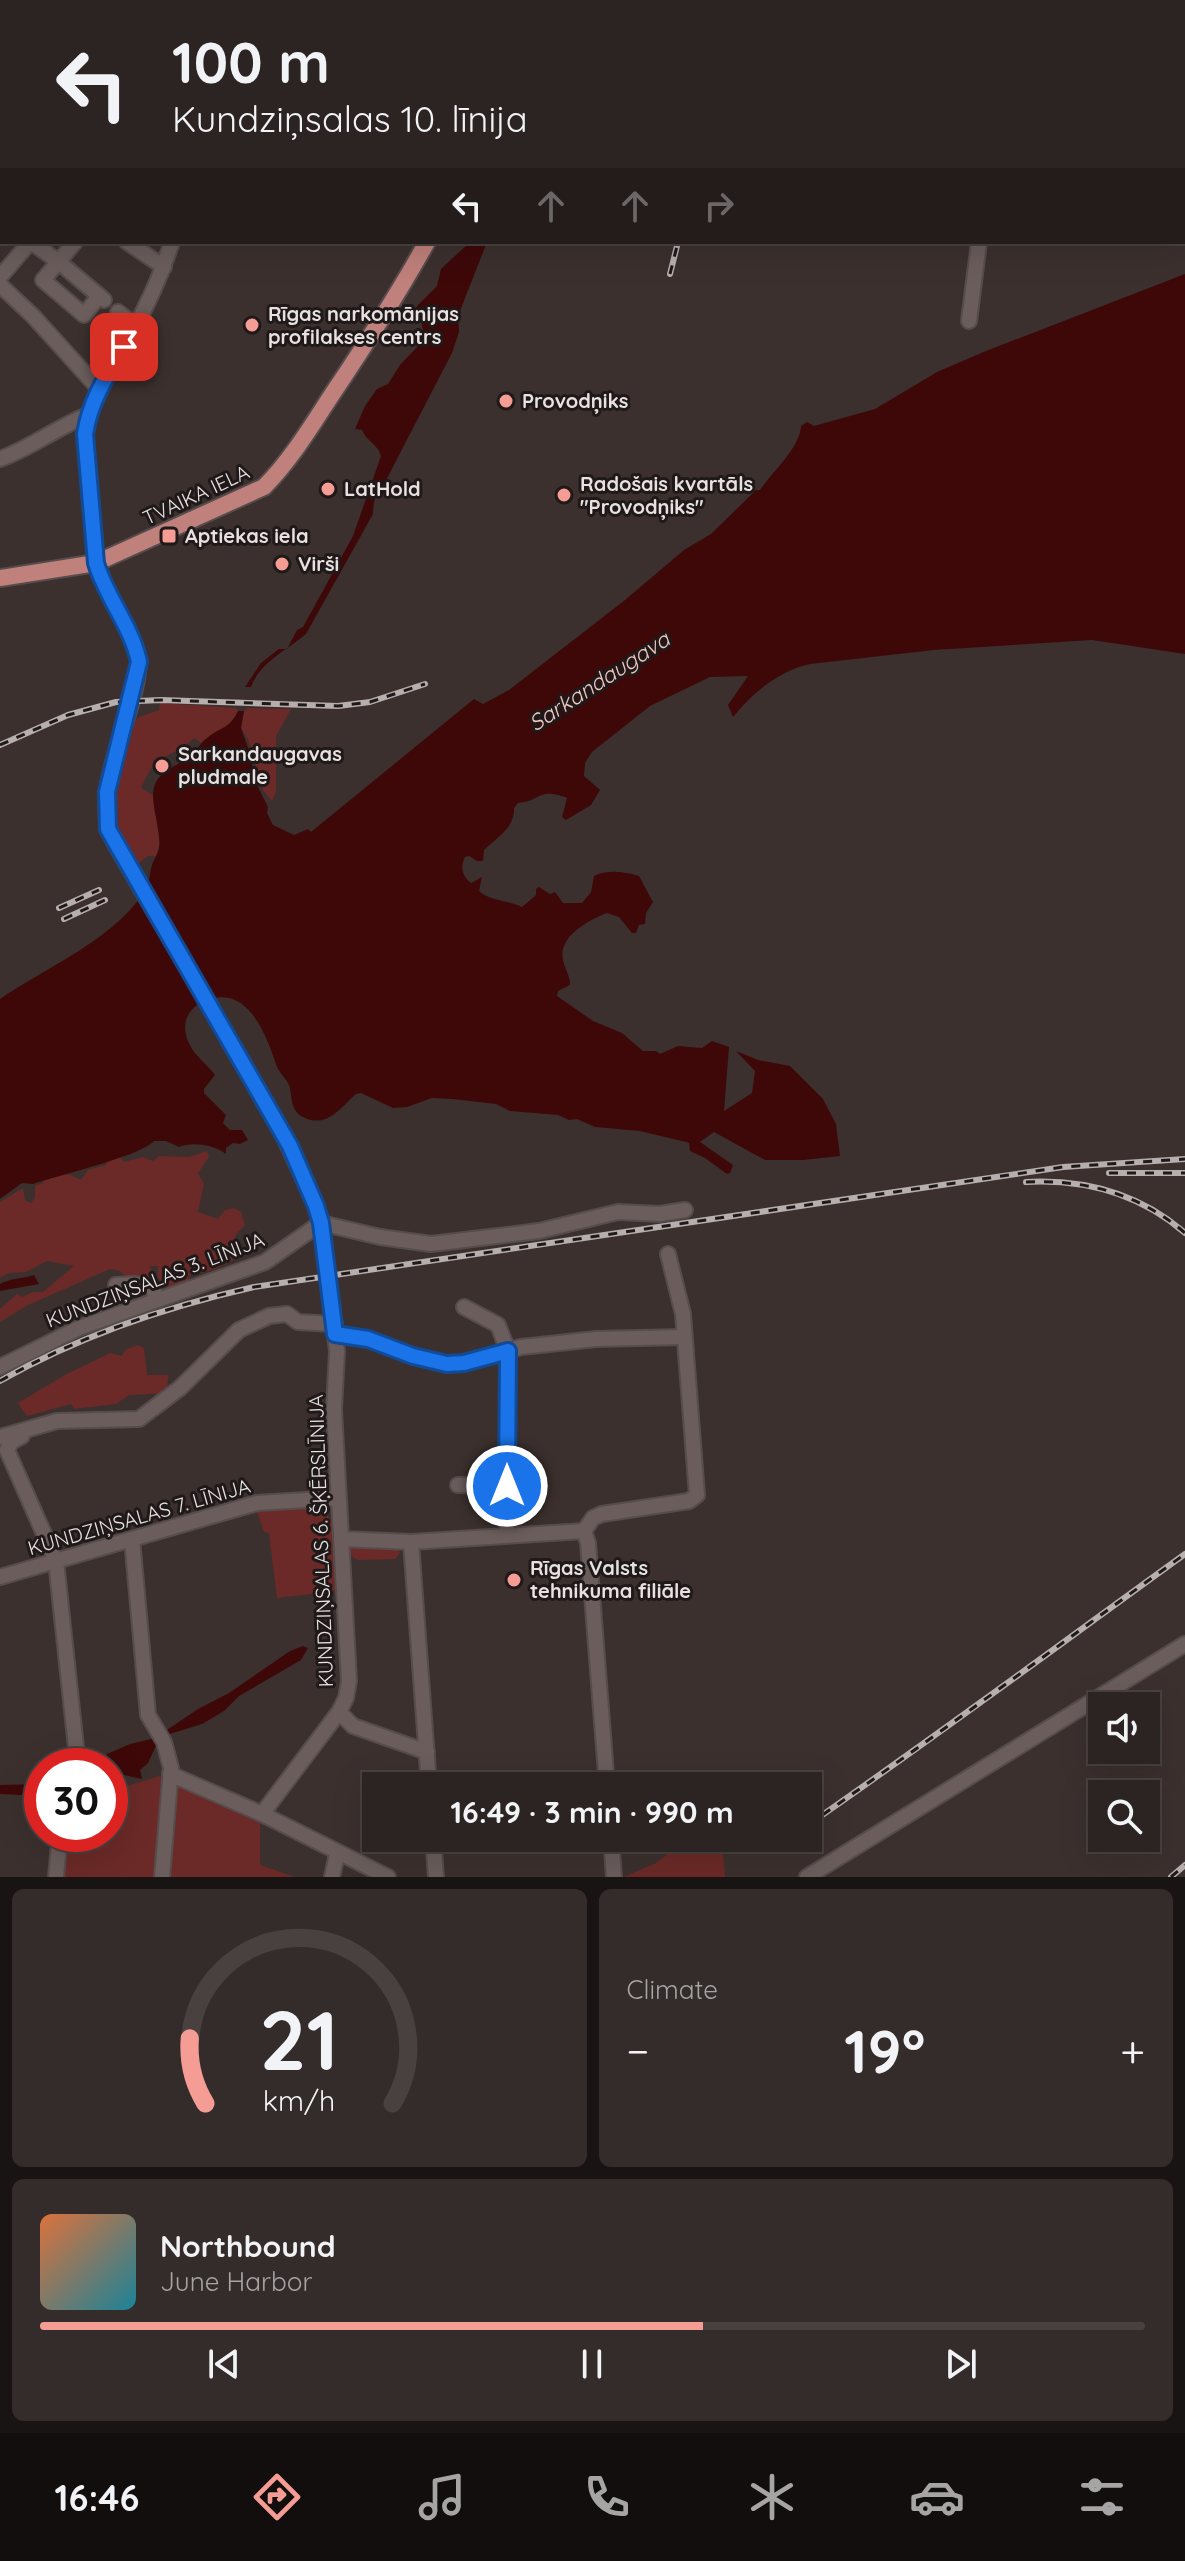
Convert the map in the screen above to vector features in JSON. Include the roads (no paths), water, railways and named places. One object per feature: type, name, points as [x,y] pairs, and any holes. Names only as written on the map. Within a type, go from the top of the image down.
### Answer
[{"type":"main road","name":"TVAIKA IELA","points":[[0,578],[96,563],[253,492],[270,481],[378,326],[426,244]]},
{"type":"street","points":[[0,277],[26,244],[59,262],[102,298],[84,315],[43,280],[59,262],[73,244]]},
{"type":"street","points":[[130,244],[164,267]]},
{"type":"street","points":[[96,563],[85,450],[88,415],[99,389],[136,326],[171,244]]},
{"type":"street","points":[[969,321],[979,244]]},
{"type":"street","points":[[0,285],[33,316],[99,389]]},
{"type":"street","points":[[118,312],[136,326]]},
{"type":"street","points":[[0,459],[88,415]]},
{"type":"street","name":"KUNDZIŅSALAS 6. ŠĶĒRSLĪNIJA","points":[[96,563],[139,662],[107,792],[108,829],[290,1146],[321,1223],[335,1329],[334,1410],[349,1681],[339,1712]]},
{"type":"street","points":[[321,1223],[380,1237],[431,1244],[539,1231],[618,1212],[660,1214],[685,1210]]},
{"type":"street","name":"KUNDZIŅSALAS 3. LĪNIJA","points":[[0,1367],[79,1328],[265,1262],[321,1223]]},
{"type":"street","points":[[606,1772],[589,1558],[584,1531],[593,1518],[602,1514],[696,1498],[683,1314],[668,1254]]},
{"type":"street","points":[[116,1285],[152,1287],[157,1300]]},
{"type":"street","points":[[464,1307],[498,1325],[508,1351],[507,1535]]},
{"type":"street","points":[[0,1437],[57,1421],[139,1419],[180,1388],[239,1330],[269,1316],[287,1314],[298,1322],[335,1329],[413,1356],[447,1364],[464,1363],[508,1351],[596,1339],[683,1337]]},
{"type":"street","points":[[36,1427],[11,1442],[7,1450],[56,1561],[76,1748]]},
{"type":"street","points":[[458,1485],[507,1486]]},
{"type":"street","name":"KUNDZIŅSALAS 7. LĪNIJA","points":[[0,1577],[257,1503],[338,1498]]},
{"type":"street","points":[[341,1539],[411,1542],[584,1531]]},
{"type":"street","points":[[132,1539],[148,1715],[161,1736],[171,1768],[162,1877]]},
{"type":"street","points":[[411,1542],[428,1772]]},
{"type":"street","points":[[807,1877],[1185,1644]]},
{"type":"street","points":[[262,1814],[339,1712],[353,1726],[427,1752]]},
{"type":"street","points":[[170,1774],[262,1814],[388,1877]]},
{"type":"street","points":[[56,1877],[58,1852]]},
{"type":"street","points":[[434,1852],[436,1877]]},
{"type":"street","points":[[612,1852],[614,1877]]},
{"type":"street","points":[[332,1877],[337,1854]]},
{"type":"water","points":[[468,244],[486,244],[458,316],[459,332],[452,353],[376,496],[373,514],[306,634],[288,648],[297,630],[303,627],[353,536],[381,456],[362,430],[355,429],[365,406],[377,389],[388,384],[400,365],[419,345],[423,330],[417,306],[437,286],[441,269]]},
{"type":"water","name":"Sarkandaugava","points":[[1185,274],[1185,654],[1092,640],[934,650],[810,664],[767,684],[733,717],[728,705],[748,676],[710,677],[650,706],[592,752],[585,763],[584,776],[600,790],[591,805],[566,820],[562,817],[567,798],[545,794],[518,803],[508,827],[484,850],[483,861],[469,856],[463,861],[464,874],[471,883],[482,877],[479,891],[488,897],[522,907],[536,895],[539,887],[550,894],[555,892],[563,903],[582,903],[591,892],[594,876],[622,872],[639,876],[653,902],[646,913],[645,924],[639,925],[636,933],[632,933],[619,917],[607,913],[576,930],[563,951],[570,985],[558,991],[557,996],[593,1021],[622,1033],[643,1051],[660,1054],[678,1046],[702,1048],[712,1041],[729,1047],[724,1111],[752,1093],[755,1071],[736,1051],[758,1060],[790,1066],[823,1099],[836,1124],[840,1156],[765,1160],[714,1132],[700,1142],[733,1165],[727,1174],[690,1151],[686,1142],[640,1131],[595,1127],[558,1115],[510,1111],[496,1104],[452,1099],[432,1098],[407,1107],[393,1108],[361,1093],[327,1118],[305,1118],[295,1109],[289,1085],[249,1010],[228,998],[215,998],[192,1009],[185,1030],[193,1051],[215,1075],[204,1093],[226,1115],[223,1123],[230,1130],[242,1130],[248,1140],[233,1143],[226,1148],[226,1154],[204,1145],[179,1147],[166,1141],[154,1141],[133,1153],[97,1165],[33,1184],[22,1183],[0,1199],[0,999],[103,934],[137,901],[148,883],[159,848],[153,796],[156,782],[168,770],[191,756],[207,738],[228,725],[238,711],[244,711],[241,728],[251,756],[254,779],[273,825],[294,835],[308,829],[311,832],[474,699],[483,704],[509,690],[684,550],[711,534],[756,490],[760,490],[791,451],[801,426],[807,422],[814,426],[875,409],[937,372]]},
{"type":"water","points":[[279,649],[286,649],[261,671],[251,687],[245,687],[261,663]]},
{"type":"water","points":[[34,1275],[39,1284],[0,1291],[0,1284],[4,1282]]},
{"type":"water","points":[[303,1646],[308,1648],[301,1660],[239,1696],[224,1711],[202,1724],[160,1737],[148,1763],[140,1770],[142,1779],[128,1776],[128,1748],[121,1748],[155,1738],[290,1651]]},
{"type":"water","points":[[24,1784],[24,1795],[0,1794],[0,1785]]},
{"type":"railway","points":[[670,274],[678,244]]},
{"type":"railway","points":[[0,745],[68,715],[116,702],[161,700],[338,706],[370,702],[425,684]]},
{"type":"railway","points":[[59,908],[99,890]]},
{"type":"railway","points":[[64,919],[105,900]]},
{"type":"railway","points":[[0,1381],[60,1350],[123,1325],[254,1287],[1063,1167],[1185,1159]]},
{"type":"railway","points":[[1109,1173],[1185,1173]]},
{"type":"railway","points":[[1026,1182],[1069,1183],[1111,1192],[1149,1208],[1185,1233]]},
{"type":"railway","points":[[822,1815],[1185,1554]]},
{"type":"railway","points":[[1171,1877],[1185,1865]]},
{"type":"place","name":"Rīgas narkomānijas profilakses centrs","points":[[252,325]]},
{"type":"place","name":"Provodņiks","points":[[506,401]]},
{"type":"place","name":"LatHold","points":[[328,489]]},
{"type":"place","name":"Radošais kvartāls \"Provodņiks\"","points":[[564,495]]},
{"type":"place","name":"Aptiekas iela","points":[[169,536]]},
{"type":"place","name":"Virši","points":[[282,564]]},
{"type":"place","name":"Sarkandaugavas pludmale","points":[[162,766]]},
{"type":"place","name":"Rīgas Valsts tehnikuma filiāle","points":[[514,1580]]}]
